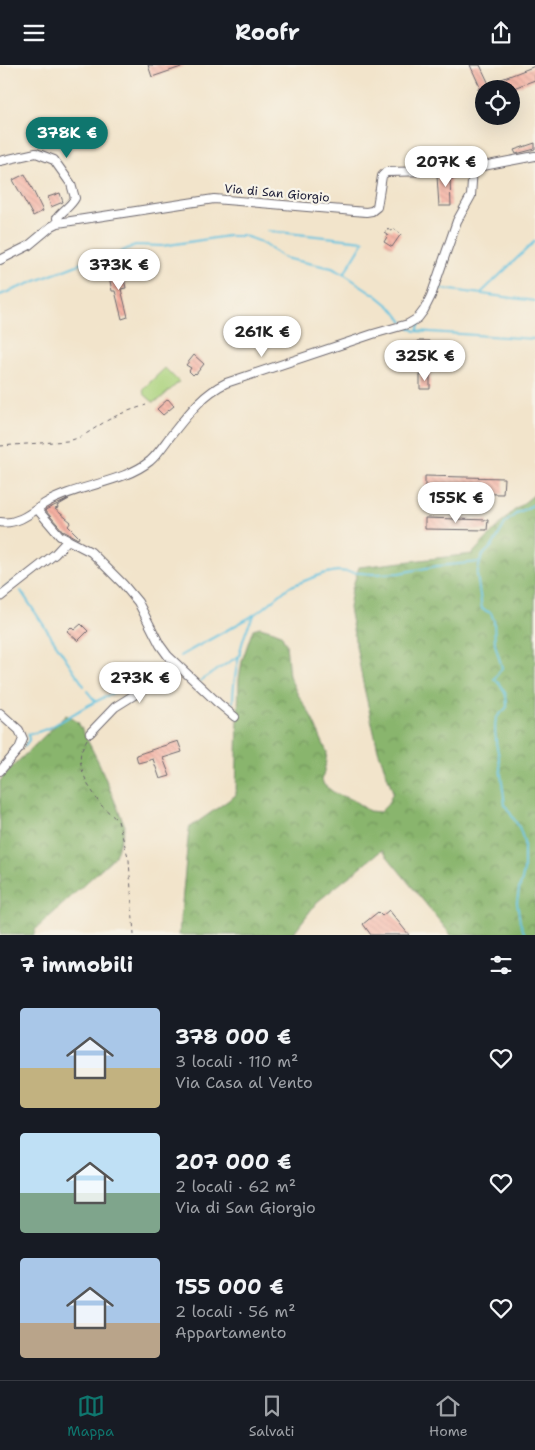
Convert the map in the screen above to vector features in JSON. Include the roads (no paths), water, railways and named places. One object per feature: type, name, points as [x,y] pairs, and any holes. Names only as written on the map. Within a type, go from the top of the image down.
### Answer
[{"type":"street","points":[[0,161],[36,153],[54,161],[71,184],[75,198],[72,204],[62,211],[58,218],[58,223]]},
{"type":"street","name":"Via di San Giorgio","points":[[0,260],[28,246],[58,223],[214,199],[369,211],[375,209],[378,205],[382,175],[386,172],[473,168],[535,156]]},
{"type":"street","points":[[0,521],[13,522],[63,495],[143,466],[155,456],[197,403],[226,383],[408,324],[418,318],[428,303],[457,221],[471,195],[473,168]]},
{"type":"street","points":[[37,509],[55,531],[93,554],[128,588],[138,601],[160,645],[179,667],[235,717]]},
{"type":"street","points":[[0,597],[55,554],[68,540]]},
{"type":"street","points":[[90,733],[119,704],[179,667]]},
{"type":"street","points":[[0,713],[19,730],[23,739],[19,749],[0,771]]},
{"type":"waterway","points":[[268,231],[364,241],[344,274]]},
{"type":"waterway","points":[[0,295],[95,258],[108,258],[135,245],[162,246],[228,236],[244,236],[267,246],[284,258],[332,268],[345,275],[377,296],[394,310],[403,322]]},
{"type":"waterway","points":[[481,293],[535,241]]},
{"type":"waterway","points":[[436,288],[535,301]]},
{"type":"waterway","points":[[417,331],[422,318]]},
{"type":"waterway","points":[[409,327],[415,331],[535,339]]},
{"type":"waterway","points":[[525,935],[520,922],[517,902],[524,870],[524,841],[519,827],[505,805],[495,726],[496,719],[507,707],[506,698],[503,688],[494,679],[502,668],[495,644],[494,621],[491,613],[482,609],[477,575],[483,555],[493,545],[506,522],[517,513],[535,504]]},
{"type":"waterway","points":[[180,656],[247,619],[264,608],[289,587],[322,574],[337,571],[373,574],[399,573],[437,566],[480,562]]},
{"type":"waterway","points":[[0,592],[14,581]]},
{"type":"waterway","points":[[21,591],[84,686]]},
{"type":"waterway","points":[[233,702],[234,682],[239,657],[245,634],[254,616]]},
{"type":"waterway","points":[[200,681],[240,655]]},
{"type":"waterway","points":[[24,747],[29,740],[28,734],[55,725],[88,705],[168,664]]},
{"type":"waterway","points":[[87,691],[95,701]]}]
